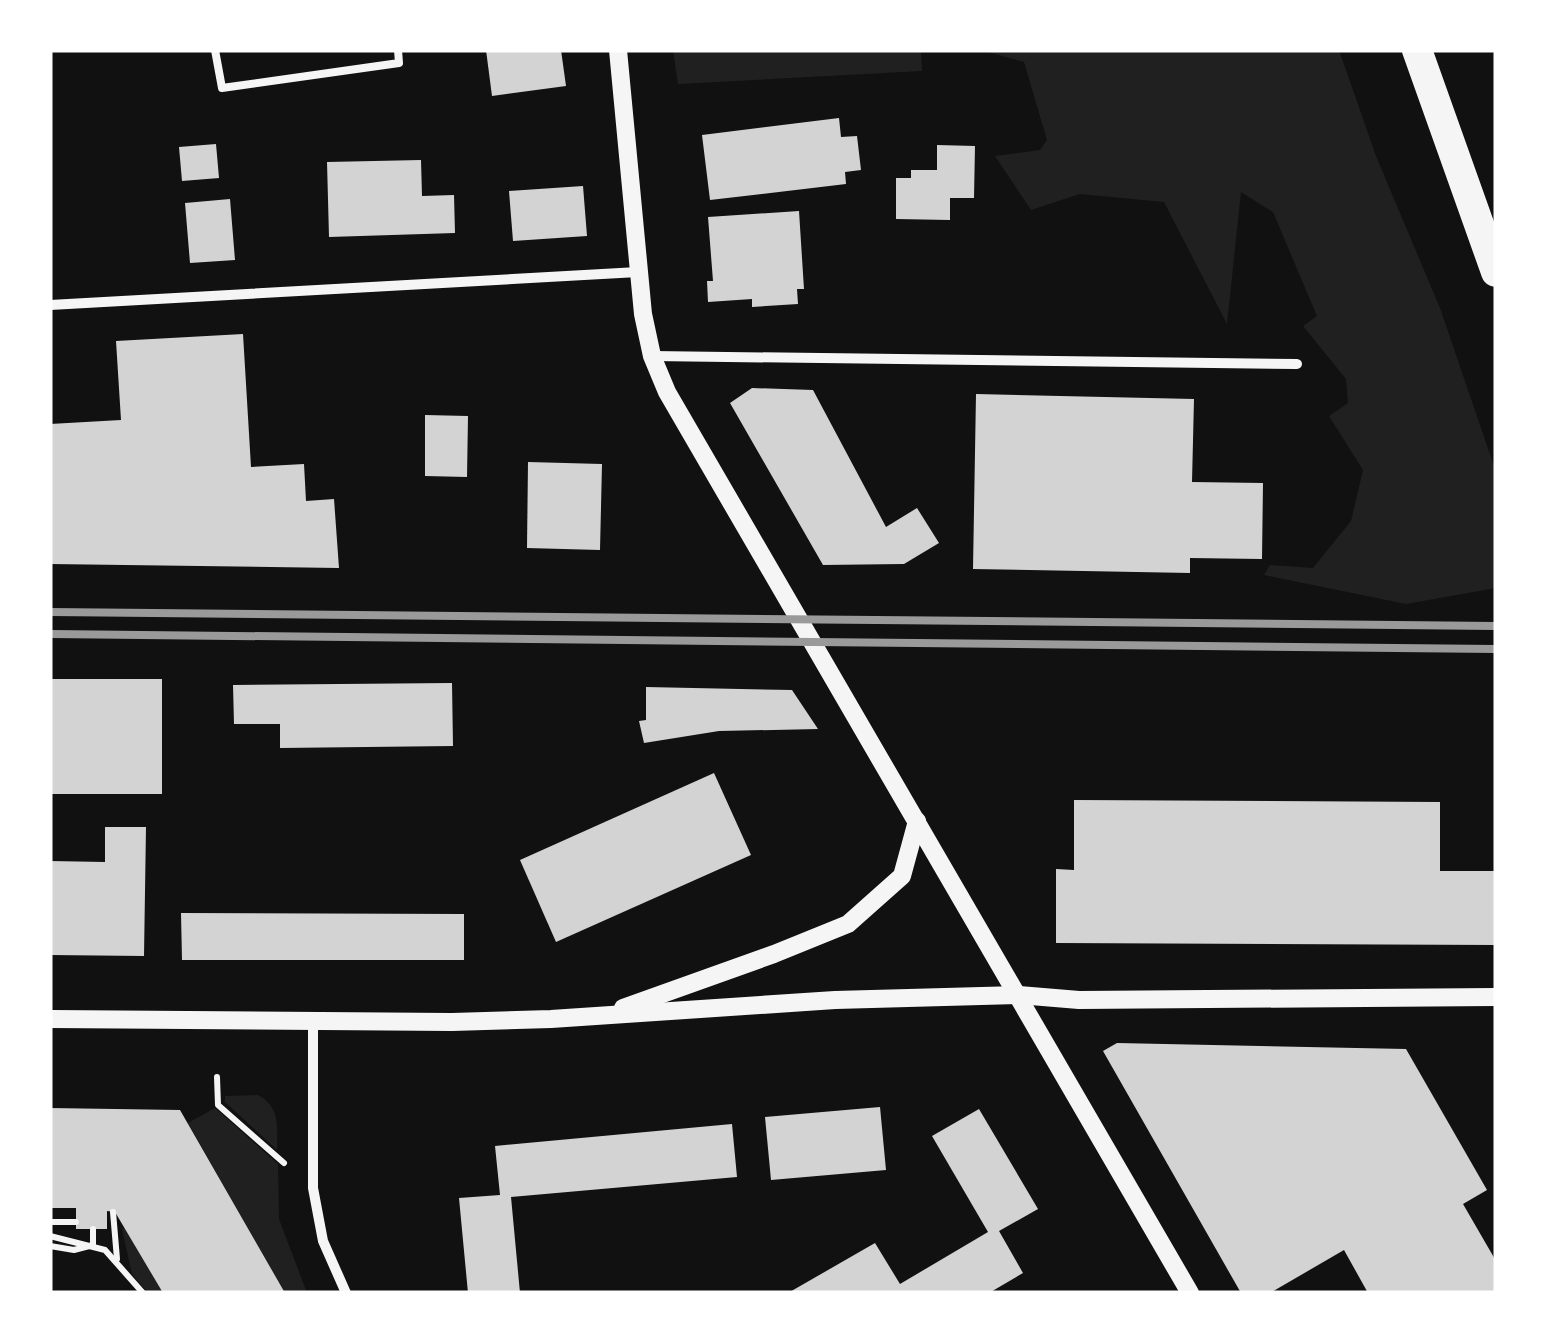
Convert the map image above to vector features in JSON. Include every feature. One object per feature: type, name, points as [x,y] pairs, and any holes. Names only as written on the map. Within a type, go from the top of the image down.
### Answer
[{"type":"highway","points":[[1419,56],[1496,272]]},
{"type":"street","points":[[618,50],[638,272],[652,356],[667,392],[1190,1293]]},
{"type":"street","points":[[50,305],[638,272]]},
{"type":"street","points":[[652,356],[1297,364]]},
{"type":"street","points":[[601,1016],[848,924],[902,876],[917,821]]},
{"type":"street","points":[[50,1019],[452,1022],[835,1000],[1018,994],[1079,1000],[1496,998]]},
{"type":"street","points":[[314,1023],[313,1188],[323,1240],[346,1293]]},
{"type":"lane","points":[[216,50],[222,88],[399,63],[398,50]]},
{"type":"path","points":[[217,1077],[218,1105],[284,1163]]},
{"type":"path","points":[[113,1212],[117,1261]]},
{"type":"path","points":[[50,1222],[76,1222]]},
{"type":"path","points":[[93,1229],[93,1245]]},
{"type":"path","points":[[50,1236],[93,1245],[117,1261],[143,1293]]},
{"type":"path","points":[[50,1246],[74,1250],[93,1245]]},
{"type":"shaded area","points":[[673,50],[921,50],[922,71],[678,84]]},
{"type":"shaded area","points":[[980,50],[1339,50],[1376,156],[1440,308],[1496,472],[1496,588],[1406,604],[1264,575],[1270,565],[1313,568],[1351,521],[1363,470],[1329,416],[1348,403],[1346,379],[1303,326],[1317,316],[1273,212],[1241,192],[1227,324],[1164,202],[1080,194],[1031,210],[995,156],[1040,150],[1047,140],[1024,62]]},
{"type":"shaded area","points":[[258,1095],[274,1112],[277,1150],[225,1102],[225,1096]]},
{"type":"shaded area","points":[[215,1108],[278,1164],[279,1219],[307,1293],[285,1293],[188,1123]]},
{"type":"shaded area","points":[[125,1228],[163,1293],[148,1293],[132,1274],[122,1229]]},
{"type":"building","points":[[486,50],[561,50],[566,86],[492,96]]},
{"type":"building","points":[[839,118],[841,137],[857,136],[861,170],[845,172],[846,184],[710,200],[702,135]]},
{"type":"building","points":[[216,144],[219,178],[182,181],[179,147]]},
{"type":"building","points":[[937,145],[975,146],[974,198],[950,198],[950,220],[896,219],[896,178],[911,178],[911,170],[937,170]]},
{"type":"building","points":[[421,160],[422,196],[454,195],[455,233],[329,237],[327,162]]},
{"type":"building","points":[[583,186],[587,236],[513,241],[509,191]]},
{"type":"building","points":[[230,199],[235,260],[190,263],[185,203]]},
{"type":"building","points":[[799,211],[804,289],[797,289],[798,304],[752,307],[752,299],[708,302],[707,281],[713,281],[708,217]]},
{"type":"building","points":[[243,334],[251,467],[304,464],[306,501],[334,499],[339,568],[50,564],[50,424],[121,420],[116,341]]},
{"type":"building","points":[[752,388],[813,390],[886,527],[917,508],[939,543],[904,564],[823,565],[730,403]]},
{"type":"building","points":[[976,394],[1194,399],[1192,482],[1263,483],[1262,559],[1190,558],[1190,573],[973,569]]},
{"type":"building","points":[[425,415],[468,416],[467,477],[425,476]]},
{"type":"building","points":[[528,462],[602,464],[600,550],[527,548]]},
{"type":"building","points":[[50,679],[162,679],[162,794],[50,794]]},
{"type":"building","points":[[452,683],[453,746],[280,748],[280,724],[234,724],[233,685]]},
{"type":"building","points":[[646,687],[792,690],[818,729],[719,731],[644,743],[639,721],[646,720]]},
{"type":"building","points":[[714,773],[751,855],[556,942],[520,860]]},
{"type":"building","points":[[1074,800],[1440,802],[1440,871],[1496,871],[1496,945],[1056,943],[1056,869],[1074,870]]},
{"type":"building","points":[[105,827],[146,827],[144,956],[50,955],[50,861],[105,862]]},
{"type":"building","points":[[181,913],[464,914],[464,960],[182,960]]},
{"type":"building","points":[[1117,1043],[1406,1049],[1487,1190],[1463,1204],[1496,1261],[1496,1293],[1368,1293],[1344,1250],[1270,1293],[1241,1293],[1103,1051]]},
{"type":"building","points":[[880,1107],[886,1170],[771,1180],[765,1117]]},
{"type":"building","points":[[50,1108],[180,1110],[285,1293],[163,1293],[115,1212],[107,1211],[107,1229],[76,1229],[76,1208],[50,1208]]},
{"type":"building","points":[[979,1109],[1038,1209],[999,1231],[1023,1273],[989,1293],[788,1293],[875,1243],[900,1284],[988,1232],[932,1136]]},
{"type":"building","points":[[732,1124],[737,1177],[511,1197],[520,1293],[468,1293],[459,1198],[500,1195],[495,1146]]},
{"type":"railway","points":[[50,612],[1496,626]]},
{"type":"railway","points":[[50,634],[1496,649]]}]
